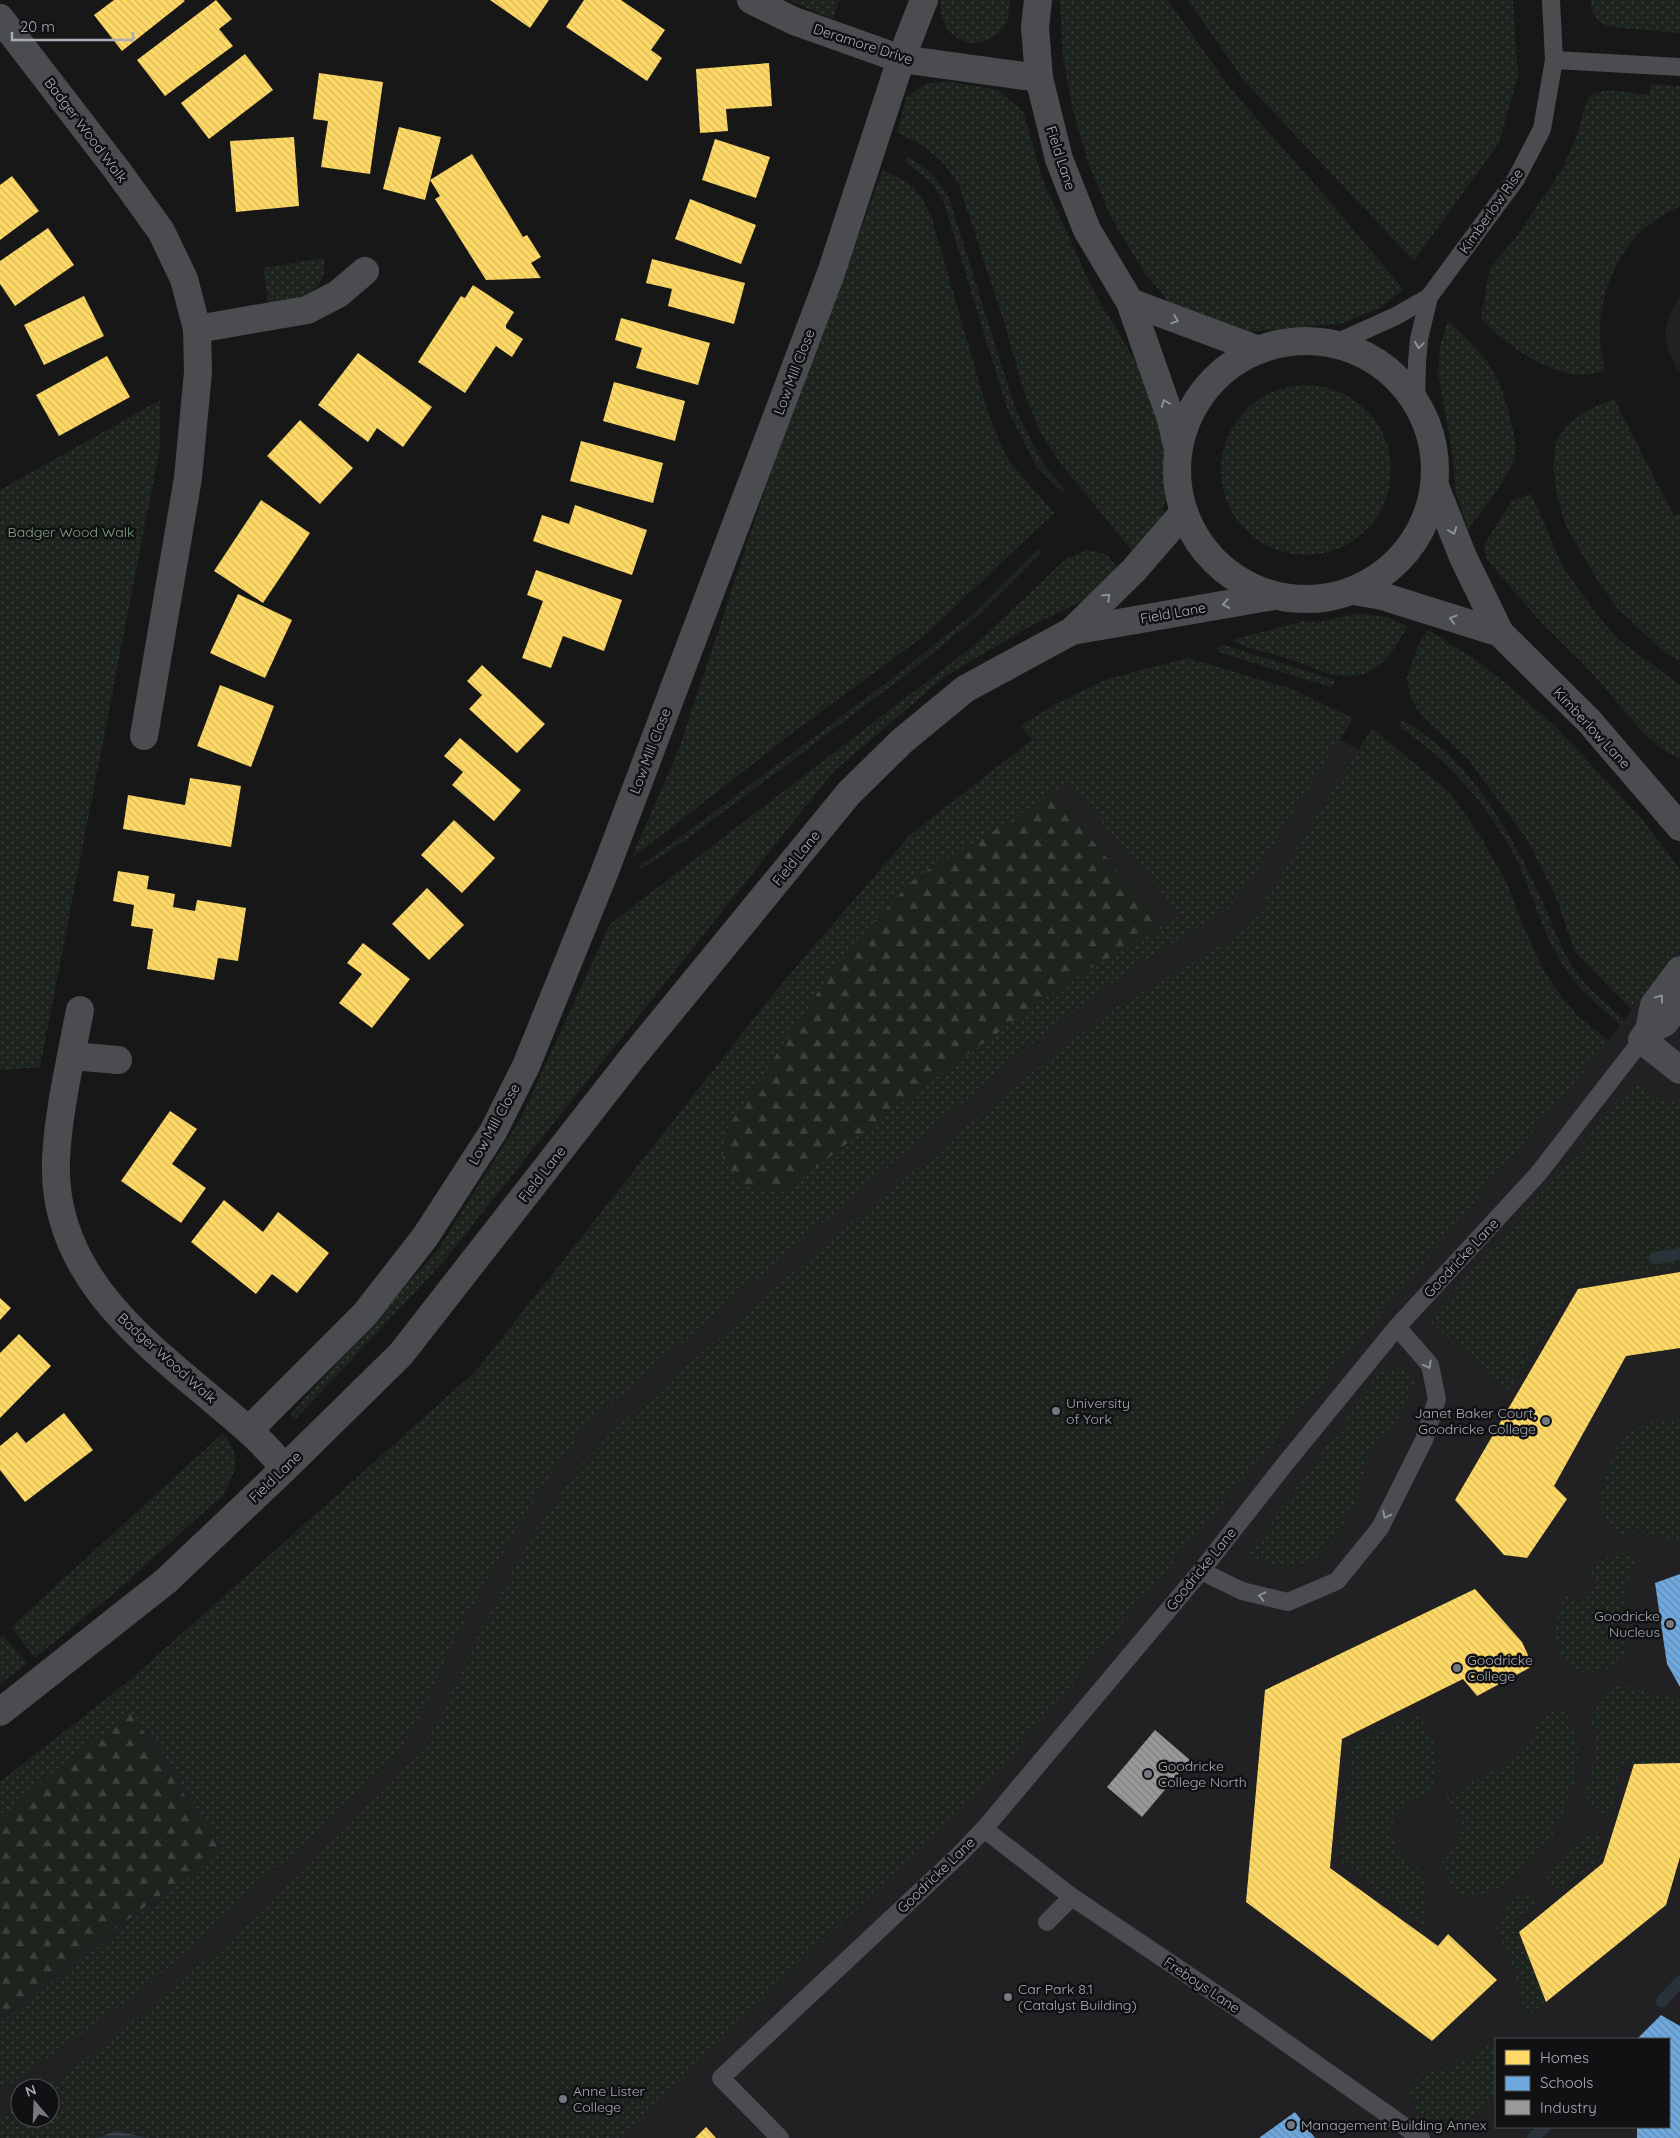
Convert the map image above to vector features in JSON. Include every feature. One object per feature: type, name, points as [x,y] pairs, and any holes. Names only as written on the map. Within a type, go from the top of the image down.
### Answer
[{"type":"street","name":"Deramore Drive","points":[[751,0],[794,21],[901,59],[1039,78]]},
{"type":"street","name":"Low Mill Close","points":[[249,1430],[365,1314],[425,1237],[493,1132],[526,1066],[605,871],[831,273],[901,59],[924,0]]},
{"type":"street","name":"Field Lane","points":[[1038,0],[1035,27],[1039,78],[1059,159],[1087,230],[1130,302],[1171,419],[1178,450]]},
{"type":"street","name":"Badger Wood Walk","points":[[0,18],[117,170],[160,232],[184,279],[197,329],[198,372],[188,478],[144,736]]},
{"type":"street","points":[[197,329],[307,310],[338,294],[365,271]]},
{"type":"street","points":[[1130,302],[1259,350]]},
{"type":"street","name":"Field Lane","points":[[1309,341],[1334,344],[1367,356],[1394,376],[1416,402],[1429,428],[1435,457],[1435,486],[1426,520],[1409,549],[1384,573],[1354,591],[1322,599],[1298,599],[1274,596],[1250,587],[1228,574],[1209,556],[1194,535],[1184,512],[1177,482],[1178,450],[1185,424],[1197,400],[1214,379],[1235,362],[1259,350],[1284,343],[1309,341]]},
{"type":"street","name":"Kimberlow Lane","points":[[1435,486],[1463,557],[1500,633],[1589,721],[1677,818]]},
{"type":"street","name":"Field Lane","points":[[0,1712],[166,1581],[401,1354],[632,1058],[849,793],[902,741],[965,689],[1072,631],[1134,570],[1184,512]]},
{"type":"street","name":"Kimberlow Lane","points":[[1354,591],[1382,596],[1500,633]]},
{"type":"street","name":"Field Lane","points":[[1072,631],[1274,596]]},
{"type":"street","name":"Goodricke Lane","points":[[1645,1035],[1654,1005],[1680,970]]},
{"type":"street","name":"Goodricke Lane","points":[[1645,1035],[1664,1023],[1680,1004]]},
{"type":"street","name":"Badger Wood Walk","points":[[80,1010],[56,1160],[60,1206],[77,1259],[112,1309],[173,1368],[249,1430],[285,1468]]},
{"type":"street","points":[[1645,1035],[1680,1070]]},
{"type":"street","points":[[72,1056],[118,1060]]},
{"type":"lane","name":"Kimberlow Rise","points":[[1416,402],[1419,339],[1430,297],[1516,179],[1542,129],[1554,60],[1552,0]]},
{"type":"lane","points":[[1554,60],[1680,67]]},
{"type":"lane","name":"Kimberlow Rise","points":[[1334,344],[1396,316],[1430,297]]},
{"type":"lane","name":"Goodricke Lane","points":[[780,2138],[720,2078],[960,1854],[984,1829],[1201,1570],[1284,1464],[1397,1327],[1538,1174],[1645,1035]]},
{"type":"lane","points":[[1201,1570],[1242,1591],[1288,1602],[1337,1581],[1380,1528],[1424,1440],[1437,1399],[1430,1365],[1397,1327]]},
{"type":"lane","name":"Freboys Lane","points":[[984,1829],[1072,1897],[1240,2010],[1422,2138]]},
{"type":"lane","points":[[1047,1922],[1072,1897]]},
{"type":"shaded area","points":[[1680,295],[1680,371],[1678,372],[1668,348],[1665,331],[1671,312]]},
{"type":"shaded area","name":"University of York","points":[[1312,724],[1390,767],[1520,991],[1593,1061],[1680,945],[1680,2138],[0,2138],[0,1782],[130,1680],[476,1371],[779,987],[910,835],[1048,727]]},
{"type":"shaded area","points":[[116,2131],[147,2138],[97,2138]]},
{"type":"green space","points":[[788,0],[839,0],[833,19]]},
{"type":"green space","points":[[941,0],[1010,0],[1005,26],[989,39],[978,43],[958,38],[950,32],[944,23],[941,12]]},
{"type":"green space","points":[[1060,0],[1168,0],[1230,88],[1326,197],[1403,289],[1380,308],[1343,323],[1238,333],[1208,324],[1169,302],[1143,271],[1112,219],[1089,165],[1073,111],[1063,58]]},
{"type":"green space","points":[[1188,0],[1513,0],[1518,76],[1499,143],[1414,261],[1244,81]]},
{"type":"green space","points":[[1591,0],[1680,0],[1680,33],[1609,27],[1595,16]]},
{"type":"green space","points":[[951,82],[998,90],[1023,111],[1043,181],[1095,294],[1143,373],[1164,443],[1165,503],[1158,529],[1136,556],[1058,460],[1039,430],[1024,392],[1004,322],[959,185],[944,164],[924,146],[897,133],[906,98],[927,83]]},
{"type":"green space","points":[[1651,84],[1680,86],[1680,206],[1643,230],[1633,240],[1615,269],[1608,285],[1600,319],[1601,353],[1605,370],[1593,374],[1580,375],[1560,371],[1535,360],[1510,345],[1481,318],[1490,268],[1517,236],[1563,168],[1578,133],[1584,108],[1589,97],[1594,93],[1608,90],[1649,95]]},
{"type":"green space","points":[[908,157],[932,174],[949,198],[1015,408],[1042,462],[1065,489],[1062,492],[1037,467],[1008,411],[944,203],[933,184],[906,162]]},
{"type":"green space","points":[[883,170],[913,187],[931,216],[986,406],[997,436],[1009,461],[1054,513],[924,636],[795,731],[631,859],[679,749],[770,475]]},
{"type":"green space","points":[[324,258],[324,270],[321,280],[316,287],[300,298],[269,306],[263,268]]},
{"type":"green space","points":[[1448,321],[1483,356],[1497,378],[1503,392],[1512,426],[1516,451],[1505,478],[1468,529],[1455,490],[1453,457],[1438,374],[1440,346]]},
{"type":"green space","points":[[1314,385],[1339,391],[1360,404],[1372,416],[1388,445],[1391,470],[1390,487],[1385,503],[1372,524],[1360,536],[1331,552],[1298,555],[1273,549],[1252,536],[1240,524],[1224,495],[1221,462],[1227,437],[1240,416],[1252,404],[1281,388]]},
{"type":"green space","points":[[1614,399],[1674,516],[1680,513],[1680,661],[1665,653],[1617,608],[1596,578],[1566,526],[1558,500],[1553,467],[1556,441],[1567,426],[1581,414]]},
{"type":"green space","name":"Badger Wood Walk","points":[[160,400],[160,447],[40,1067],[0,1070],[0,490]]},
{"type":"green space","points":[[1531,494],[1564,569],[1599,617],[1618,639],[1680,685],[1680,758],[1669,754],[1658,746],[1636,725],[1591,673],[1542,623],[1487,559],[1483,546],[1512,501]]},
{"type":"green space","points":[[1038,549],[1042,552],[978,616],[906,675],[686,840],[641,869],[639,866],[682,836],[902,671],[975,612]]},
{"type":"green space","points":[[1087,550],[1106,554],[1121,571],[1092,596],[1025,629],[944,677],[833,772],[444,1261],[295,1420],[290,1415],[437,1251],[521,1118],[610,924],[976,644],[1067,558]]},
{"type":"green space","points":[[1359,613],[1386,617],[1407,626],[1394,650],[1385,659],[1366,673],[1355,676],[1327,673],[1277,655],[1251,649],[1233,640],[1303,621],[1320,622]]},
{"type":"green space","points":[[1428,630],[1473,658],[1508,685],[1555,726],[1642,819],[1680,869],[1680,948],[1631,1009],[1575,952],[1556,897],[1526,838],[1467,758],[1421,715],[1410,697],[1407,677],[1419,644]]},
{"type":"green space","points":[[1224,645],[1335,680],[1332,688],[1219,652],[1217,648]]},
{"type":"green space","points":[[1188,658],[1292,689],[1353,718],[1249,883],[1227,909],[1131,969],[1041,1036],[579,1431],[573,1446],[547,1480],[513,1534],[451,1646],[423,1711],[393,1762],[148,1986],[20,2078],[10,2078],[10,2085],[0,2092],[0,2023],[223,1850],[145,1724],[140,1726],[131,1712],[0,1815],[0,1782],[130,1680],[476,1371],[779,987],[910,835],[1032,740],[1020,726],[1054,705],[1107,679]],"holes":[[[1068,782],[1181,915],[1164,927],[1073,978],[855,1137],[788,1189],[783,1046],[845,952],[916,877],[1012,820]]]},
{"type":"green space","points":[[1402,720],[1426,735],[1447,754],[1467,774],[1485,797],[1515,845],[1570,963],[1585,984],[1624,1021],[1620,1025],[1581,989],[1562,964],[1543,926],[1516,859],[1494,821],[1466,785],[1434,753],[1399,726]]},
{"type":"green space","points":[[1372,728],[1451,794],[1477,831],[1507,883],[1542,968],[1561,996],[1579,1017],[1609,1041],[998,1772],[620,2138],[147,2138],[116,2131],[97,2138],[0,2138],[0,2118],[10,2111],[10,2128],[60,2128],[60,2078],[58,2078],[104,2046],[267,1907],[410,1763],[438,1723],[478,1636],[529,1541],[577,1469],[620,1424],[792,1273],[1056,1052],[1113,1009],[1201,958],[1248,927]]},
{"type":"green space","points":[[1052,792],[1164,927],[1073,978],[855,1137],[788,1190],[745,1187],[723,1161],[724,1133],[845,952],[916,877],[1012,820]]},
{"type":"green space","points":[[1636,1082],[1652,1096],[1680,1103],[1680,1267],[1575,1284],[1507,1393],[1429,1320]]},
{"type":"green space","points":[[1407,1368],[1415,1383],[1394,1427],[1369,1450],[1359,1494],[1338,1536],[1317,1558],[1291,1567],[1269,1566],[1249,1554],[1382,1369]]},
{"type":"green space","points":[[1670,1418],[1680,1418],[1680,1543],[1638,1531],[1622,1534],[1608,1521],[1602,1511],[1601,1503],[1607,1471],[1616,1449],[1627,1435],[1637,1429],[1647,1424]]},
{"type":"green space","points":[[223,1433],[233,1450],[235,1464],[231,1479],[222,1496],[113,1594],[35,1658],[11,1627]]},
{"type":"green space","points":[[1627,1552],[1637,1558],[1625,1590],[1628,1614],[1628,1641],[1623,1658],[1610,1668],[1601,1671],[1584,1672],[1572,1668],[1563,1659],[1558,1647],[1556,1634],[1557,1619],[1561,1605],[1568,1592],[1583,1603],[1597,1582],[1587,1572],[1609,1556]]},
{"type":"green space","points":[[3,1635],[27,1663],[0,1684],[0,1637]]},
{"type":"green space","points":[[1617,1685],[1680,1699],[1680,1764],[1621,1764],[1610,1817],[1589,1806],[1586,1790],[1592,1771],[1595,1749],[1591,1718],[1597,1702],[1607,1691]]},
{"type":"green space","points":[[1557,1710],[1567,1713],[1572,1724],[1578,1757],[1571,1793],[1554,1832],[1529,1866],[1514,1879],[1495,1890],[1465,1897],[1455,1890],[1449,1882],[1442,1860],[1456,1843],[1461,1827],[1460,1811],[1446,1799],[1464,1785],[1513,1760],[1526,1747],[1542,1719]]},
{"type":"green space","points":[[131,1712],[220,1850],[0,2016],[0,1815]]},
{"type":"green space","points":[[1417,1714],[1430,1734],[1436,1752],[1433,1782],[1430,1794],[1402,1807],[1395,1817],[1392,1828],[1393,1839],[1398,1850],[1407,1861],[1421,1870],[1426,1898],[1424,1926],[1340,1861],[1351,1745]]},
{"type":"green space","points":[[1587,1833],[1600,1837],[1594,1863],[1557,1892],[1546,1882],[1548,1877],[1574,1842]]},
{"type":"green space","points":[[1521,1895],[1530,1895],[1538,1903],[1514,1919],[1546,2002],[1525,2018],[1518,1984],[1497,1929],[1509,1901]]},
{"type":"green space","points":[[1495,2044],[1495,2099],[1472,2119],[1441,2138],[1417,2123],[1415,2102],[1406,2093],[1422,2073],[1457,2066],[1477,2050]]},
{"type":"building: Homes","points":[[114,0],[185,1],[122,51],[94,15]]},
{"type":"building: Homes","points":[[216,0],[232,19],[219,29],[233,46],[165,96],[137,60]]},
{"type":"building: Homes","points":[[490,0],[549,0],[530,28]]},
{"type":"building: Homes","points":[[584,0],[621,0],[665,30],[651,50],[662,58],[647,81],[566,27]]},
{"type":"building: Homes","points":[[245,54],[273,90],[209,139],[181,103]]},
{"type":"building: Homes","points":[[769,63],[772,106],[726,109],[728,131],[700,133],[696,69]]},
{"type":"building: Homes","points":[[319,73],[383,82],[370,174],[321,167],[328,121],[313,119]]},
{"type":"building: Homes","points":[[399,127],[441,137],[425,200],[383,189]]},
{"type":"building: Homes","points":[[294,137],[299,206],[236,212],[230,141]]},
{"type":"building: Homes","points":[[715,139],[770,157],[756,198],[702,180]]},
{"type":"building: Homes","points":[[472,154],[523,237],[527,235],[541,257],[531,263],[541,278],[486,280],[435,199],[440,196],[430,180]]},
{"type":"building: Homes","points":[[12,176],[39,211],[0,240],[0,185]]},
{"type":"building: Homes","points":[[690,199],[756,225],[741,264],[675,239]]},
{"type":"building: Homes","points":[[48,228],[74,265],[15,306],[0,284],[0,261]]},
{"type":"building: Homes","points":[[652,259],[745,283],[734,324],[668,306],[672,289],[646,283]]},
{"type":"building: Homes","points":[[473,285],[514,312],[506,328],[523,339],[512,357],[496,346],[465,393],[418,362],[461,296],[465,298]]},
{"type":"building: Homes","points":[[84,296],[104,336],[44,365],[24,325]]},
{"type":"building: Homes","points":[[621,318],[710,343],[698,385],[636,368],[642,348],[615,340]]},
{"type":"building: Homes","points":[[358,353],[432,407],[403,447],[377,428],[368,442],[318,405]]},
{"type":"building: Homes","points":[[107,356],[130,397],[59,436],[36,395]]},
{"type":"building: Homes","points":[[614,382],[685,401],[675,441],[603,421]]},
{"type":"building: Homes","points":[[300,420],[353,468],[320,504],[267,456]]},
{"type":"building: Homes","points":[[581,441],[663,463],[653,503],[570,481]]},
{"type":"building: Homes","points":[[261,500],[310,533],[263,603],[214,571]]},
{"type":"building: Homes","points":[[575,505],[647,530],[632,575],[533,541],[542,515],[569,524]]},
{"type":"building: Homes","points":[[536,570],[622,600],[604,651],[563,636],[551,668],[522,658],[543,601],[527,595]]},
{"type":"building: Homes","points":[[238,594],[292,620],[265,678],[210,653]]},
{"type":"building: Homes","points":[[482,665],[545,724],[517,753],[469,709],[482,695],[467,681]]},
{"type":"building: Homes","points":[[220,685],[274,706],[251,767],[197,746]]},
{"type":"building: Homes","points":[[460,738],[521,790],[494,821],[452,785],[463,772],[444,756]]},
{"type":"building: Homes","points":[[190,778],[241,786],[231,847],[123,829],[128,795],[185,805]]},
{"type":"building: Homes","points":[[454,820],[495,858],[462,893],[421,855]]},
{"type":"building: Homes","points":[[118,871],[149,876],[147,889],[175,894],[173,907],[195,911],[197,900],[246,908],[238,961],[218,958],[214,980],[147,969],[153,929],[131,926],[134,905],[113,901]]},
{"type":"building: Homes","points":[[427,888],[464,925],[429,960],[392,924]]},
{"type":"building: Homes","points":[[363,943],[410,979],[372,1028],[339,1003],[362,974],[347,963]]},
{"type":"building: Homes","points":[[170,1111],[197,1129],[172,1164],[206,1188],[181,1223],[121,1181]]},
{"type":"building: Homes","points":[[224,1200],[263,1232],[278,1212],[329,1253],[297,1293],[272,1274],[256,1294],[191,1242]]},
{"type":"building: Homes","name":"Janet Baker Court, Goodricke College","points":[[1680,1272],[1680,1348],[1626,1356],[1554,1486],[1567,1499],[1527,1558],[1504,1555],[1455,1500],[1578,1289]]},
{"type":"building: Homes","points":[[0,1298],[11,1308],[0,1320]]},
{"type":"building: Homes","points":[[19,1334],[51,1366],[0,1418],[0,1353]]},
{"type":"building: Homes","points":[[64,1413],[93,1450],[25,1502],[0,1470],[0,1446],[17,1432],[26,1443]]},
{"type":"building: Homes","points":[[1475,1589],[1522,1642],[1533,1666],[1477,1696],[1463,1679],[1342,1739],[1330,1868],[1438,1946],[1448,1934],[1497,1980],[1432,2041],[1246,1902],[1265,1690]]},
{"type":"building: Homes","points":[[1680,1763],[1680,1857],[1666,1905],[1546,2002],[1519,1932],[1603,1863],[1634,1764]]},
{"type":"building: Homes","points":[[706,2127],[716,2138],[695,2138]]},
{"type":"building: Schools","name":"Goodricke Nucleus","points":[[1680,1574],[1680,1687],[1667,1664],[1655,1583]]},
{"type":"building: Schools","points":[[1661,2015],[1680,2026],[1680,2138],[1637,2138],[1637,2128],[1670,2128],[1670,2038],[1638,2038]]},
{"type":"building: Schools","name":"Management Building Annex","points":[[1295,2112],[1315,2138],[1259,2138]]},
{"type":"building: Industry","name":"Goodricke College North","points":[[1155,1730],[1190,1760],[1142,1817],[1107,1787]]},
{"type":"waterway","points":[[1655,1258],[1680,1254]]},
{"type":"waterway","points":[[1662,2001],[1680,1982]]},
{"type":"waterway","points":[[1533,2138],[1544,2128]]},
{"type":"place","name":"University of York","points":[[1056,1411]]},
{"type":"place","name":"Janet Baker Court, Goodricke College","points":[[1546,1421]]},
{"type":"place","name":"Goodricke Nucleus","points":[[1670,1624]]},
{"type":"place","name":"Goodricke College","points":[[1457,1668]]},
{"type":"place","name":"Goodricke College North","points":[[1148,1774]]},
{"type":"place","name":"Car Park 8.1 (Catalyst Building)","points":[[1008,1997]]},
{"type":"place","name":"Anne Lister College","points":[[563,2099]]},
{"type":"place","name":"Management Building Annex","points":[[1291,2125]]}]
